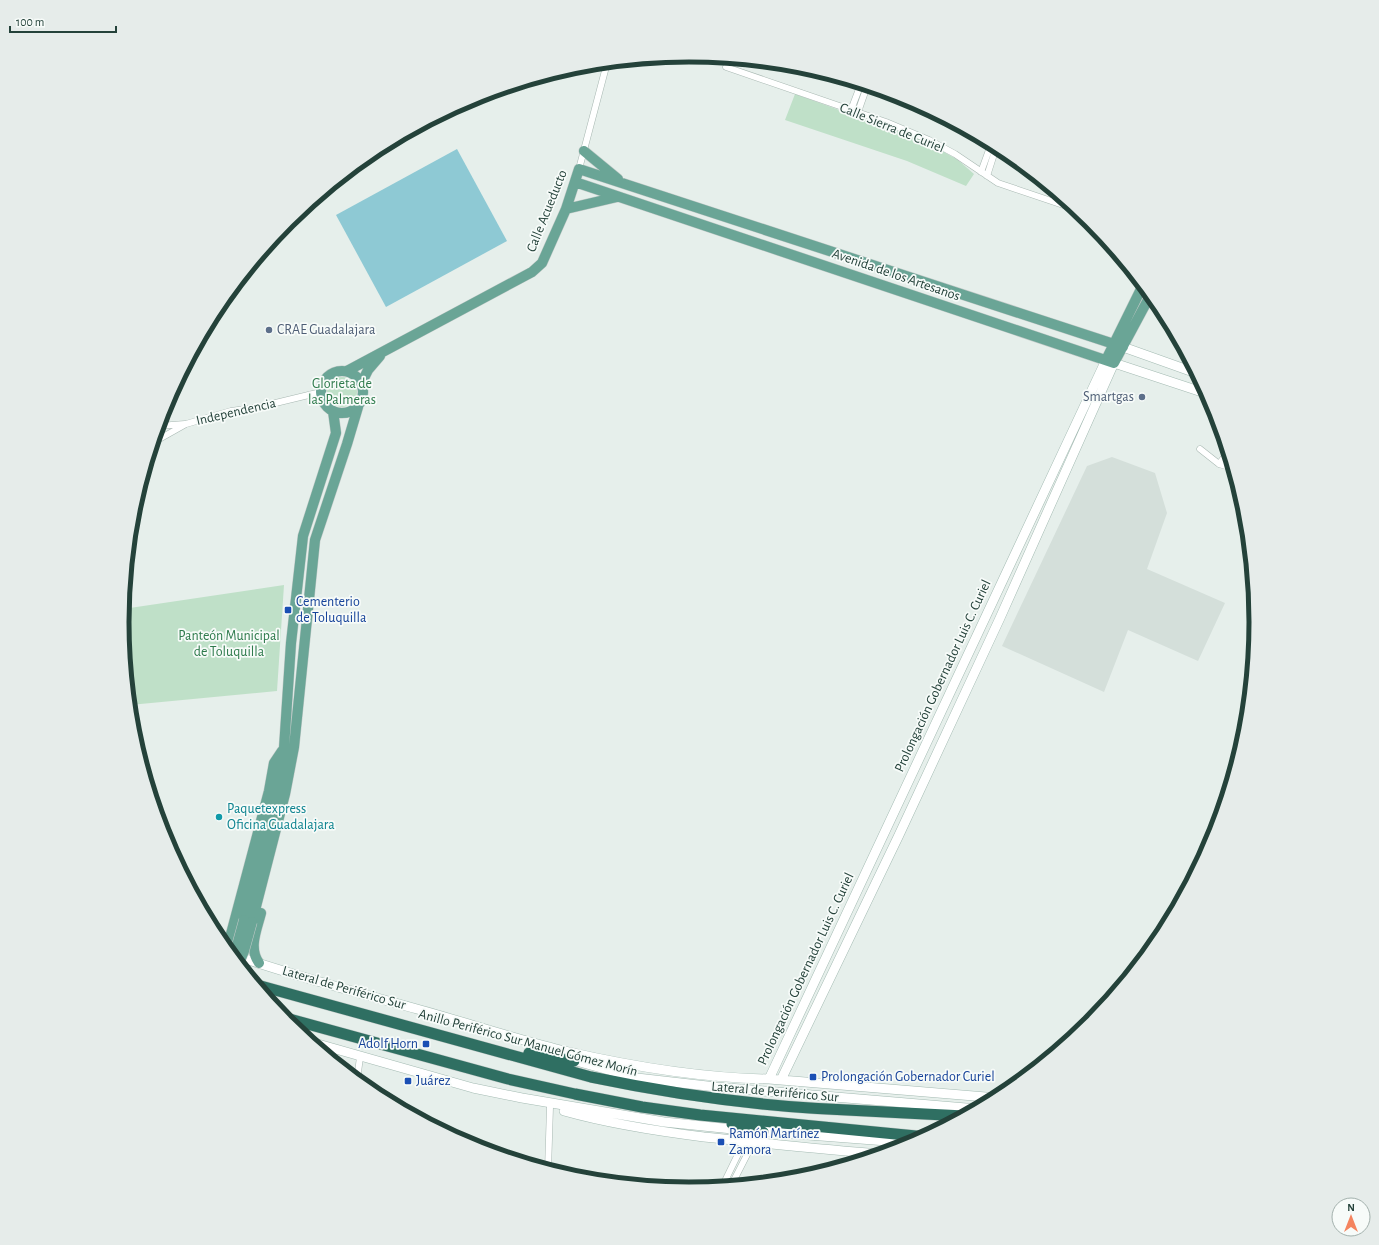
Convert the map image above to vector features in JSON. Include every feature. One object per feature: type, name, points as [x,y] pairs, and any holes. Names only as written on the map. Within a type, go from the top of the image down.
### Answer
[{"type":"highway","name":"Anillo Periférico Sur Manuel Gómez Morín","points":[[264,987],[591,1077],[667,1092],[716,1099],[809,1108],[893,1111],[956,1115]]},
{"type":"highway","points":[[295,1020],[508,1079],[642,1107],[700,1116],[913,1136]]},
{"type":"highway","points":[[461,1042],[574,1061]]},
{"type":"highway","points":[[700,1116],[763,1132]]},
{"type":"main road","points":[[584,151],[623,183]]},
{"type":"main road","name":"Calle Acueducto","points":[[347,371],[532,272],[542,263],[566,209],[579,169]]},
{"type":"main road","name":"Avenida de los Artesanos","points":[[579,169],[1119,346]]},
{"type":"main road","name":"Avenida de los Artesanos","points":[[575,182],[1110,362]]},
{"type":"main road","points":[[566,209],[617,197]]},
{"type":"main road","points":[[717,229],[723,216]]},
{"type":"main road","points":[[801,257],[805,242]]},
{"type":"main road","name":"Prolongación Gobernador Luis C. Curiel","points":[[1119,346],[1141,290]]},
{"type":"main road","name":"Prolongación Gobernador Luis C. Curiel","points":[[1110,362],[1148,300]]},
{"type":"main road","name":"Calle Acueducto","points":[[362,382],[368,370],[383,351]]},
{"type":"main road","points":[[241,958],[244,951],[248,921],[277,791],[289,747],[315,540],[358,407],[362,402],[364,395],[362,382],[353,373],[341,371],[329,375],[322,385],[321,392],[324,403],[333,412],[340,413],[346,413],[358,407]]},
{"type":"main road","points":[[259,963],[254,957],[254,939],[297,766],[289,747],[291,643],[303,536],[336,433],[333,412]]},
{"type":"main road","points":[[229,942],[269,791],[274,763],[289,747]]},
{"type":"main road","points":[[235,951],[248,921]]},
{"type":"main road","points":[[232,933],[234,936],[242,940],[254,939]]},
{"type":"street","name":"Calle Sierra de Curiel","points":[[726,67],[854,111],[929,140],[955,154],[998,183],[1063,205]]},
{"type":"street","name":"Calle Acueducto","points":[[579,169],[605,69]]},
{"type":"street","points":[[854,111],[860,89]]},
{"type":"street","points":[[984,174],[990,149]]},
{"type":"street","name":"Avenida de los Artesanos","points":[[1119,346],[1190,371]]},
{"type":"street","name":"Avenida de los Artesanos","points":[[1110,362],[1199,391]]},
{"type":"street","name":"Prolongación Gobernador Luis C. Curiel","points":[[770,1079],[1110,362]]},
{"type":"street","name":"Prolongación Gobernador Luis C. Curiel","points":[[781,1080],[900,835],[1000,618],[1110,362]]},
{"type":"street","name":"Independencia","points":[[160,438],[186,424],[231,410],[259,406],[321,392]]},
{"type":"street","points":[[165,426],[186,424]]},
{"type":"street","points":[[1200,449],[1219,464],[1228,466]]},
{"type":"street","points":[[1219,464],[1225,457]]},
{"type":"street","name":"Lateral de Periférico Sur","points":[[239,956],[332,986],[522,1039],[574,1061],[637,1078],[716,1087],[969,1108]]},
{"type":"street","points":[[522,1039],[569,1052],[683,1073],[988,1097]]},
{"type":"street","points":[[321,1045],[472,1088],[596,1111],[664,1122],[763,1132],[899,1142]]},
{"type":"street","points":[[358,1074],[360,1057]]},
{"type":"street","points":[[522,1098],[550,1107],[616,1124],[684,1135],[859,1157]]},
{"type":"street","points":[[548,1165],[550,1107]]},
{"type":"street","points":[[733,1181],[748,1142]]},
{"type":"street","points":[[725,1182],[748,1142]]},
{"type":"shaded area","points":[[1112,457],[1155,473],[1167,513],[1147,569],[1225,603],[1198,661],[1128,630],[1104,692],[1002,646],[1087,466]]},
{"type":"green space","points":[[795,94],[925,141],[958,160],[974,174],[966,186],[907,161],[785,120]]},
{"type":"green space","name":"Glorieta de las Palmeras","points":[[342,377],[353,381],[357,392],[353,403],[342,407],[331,403],[327,392],[331,381]]},
{"type":"green space","name":"Panteón Municipal de Toluquilla","points":[[284,585],[277,691],[135,704],[130,659],[129,608]]},
{"type":"water","points":[[457,149],[507,241],[386,307],[336,215]]},
{"type":"place","name":"CRAE Guadalajara","points":[[269,330]]},
{"type":"place","name":"Smartgas","points":[[1142,397]]},
{"type":"place","name":"Cementerio de Toluquilla","points":[[288,610]]},
{"type":"place","name":"Paquetexpress Oficina Guadalajara","points":[[219,817]]},
{"type":"place","name":"Adolf Horn","points":[[426,1044]]},
{"type":"place","name":"Prolongación Gobernador Curiel","points":[[813,1077]]},
{"type":"place","name":"Juárez","points":[[408,1081]]},
{"type":"place","name":"Ramón Martínez Zamora","points":[[721,1142]]}]
